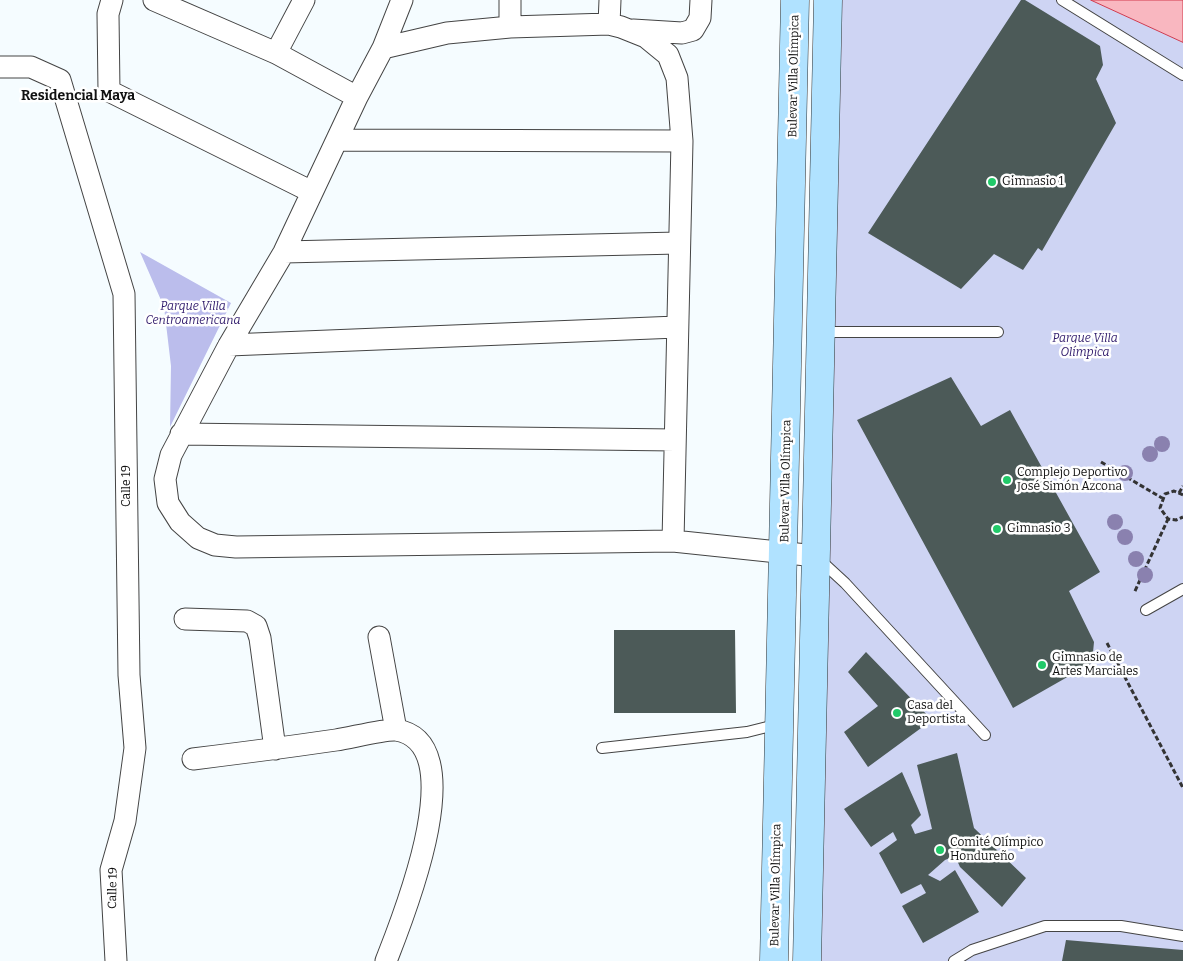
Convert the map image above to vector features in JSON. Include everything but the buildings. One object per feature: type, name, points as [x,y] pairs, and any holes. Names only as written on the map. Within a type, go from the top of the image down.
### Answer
[{"type":"main road","name":"Bulevar Villa Olímpica","points":[[774,961],[795,0]]},
{"type":"main road","points":[[807,961],[828,0]]},
{"type":"street","points":[[112,0],[108,14],[109,91],[312,192]]},
{"type":"street","points":[[154,0],[194,8],[357,97]]},
{"type":"street","points":[[276,53],[304,0]]},
{"type":"street","points":[[402,0],[383,48],[357,97],[284,252],[229,345],[171,455],[165,479],[168,503],[180,522],[192,532],[215,545],[236,547],[673,541],[816,556]]},
{"type":"street","points":[[510,0],[510,27]]},
{"type":"street","points":[[609,24],[610,0]]},
{"type":"street","points":[[630,30],[682,32],[693,30],[700,18],[701,0]]},
{"type":"street","points":[[383,48],[447,33],[510,27],[609,24],[646,37],[668,55],[677,78],[682,141],[678,243],[673,541]]},
{"type":"street","name":"Calle 19","points":[[0,67],[31,67],[60,80],[124,294],[128,666],[135,748],[125,821],[111,870],[116,961]]},
{"type":"street","points":[[338,140],[682,141]]},
{"type":"street","points":[[284,252],[678,243]]},
{"type":"street","points":[[229,345],[677,327]]},
{"type":"street","points":[[181,434],[675,440]]},
{"type":"street","points":[[185,619],[247,621],[256,626],[260,638],[275,750]]},
{"type":"street","points":[[379,638],[396,730]]},
{"type":"street","points":[[193,758],[275,750],[396,730],[417,740],[427,754],[433,783],[430,817],[412,893],[386,961]]},
{"type":"lane","points":[[1062,0],[1183,75]]},
{"type":"lane","points":[[821,332],[998,332]]},
{"type":"lane","points":[[816,556],[846,583],[985,736]]},
{"type":"lane","points":[[1146,610],[1183,589]]},
{"type":"lane","points":[[602,748],[747,732],[780,723]]},
{"type":"lane","points":[[954,961],[972,950],[1045,926],[1121,926],[1183,936]]},
{"type":"path","points":[[1101,462],[1162,498]]},
{"type":"path","points":[[1183,486],[1181,494],[1170,492],[1162,498],[1161,512],[1168,519],[1176,520],[1183,517]]},
{"type":"path","points":[[1135,591],[1168,519]]},
{"type":"path","points":[[1107,643],[1183,788]]},
{"type":"green space","name":"Complejo Deportivo José Simón Azcona","points":[[842,0],[1183,0],[1183,961],[819,961]]},
{"type":"green space","name":"Parque Villa Centroamericana","points":[[140,252],[231,303],[170,427],[171,366],[164,307]]},
{"type":"shaded area","points":[[1091,0],[1183,0],[1183,42]]},
{"type":"place","name":"Gimnasio 1","points":[[992,182]]},
{"type":"place","name":"Complejo Deportivo José Simón Azcona","points":[[1007,480]]},
{"type":"place","name":"Gimnasio 3","points":[[997,529]]},
{"type":"place","name":"Gimnasio de Artes Marciales","points":[[1042,665]]},
{"type":"place","name":"Casa del Deportista","points":[[897,713]]},
{"type":"place","name":"Comité Olímpico Hondureño","points":[[940,850]]},
{"type":"district","name":"Residencial Maya","points":[[78,96]]},
{"type":"park label","name":"Parque Villa Olímpica","points":[[1085,346]]}]
